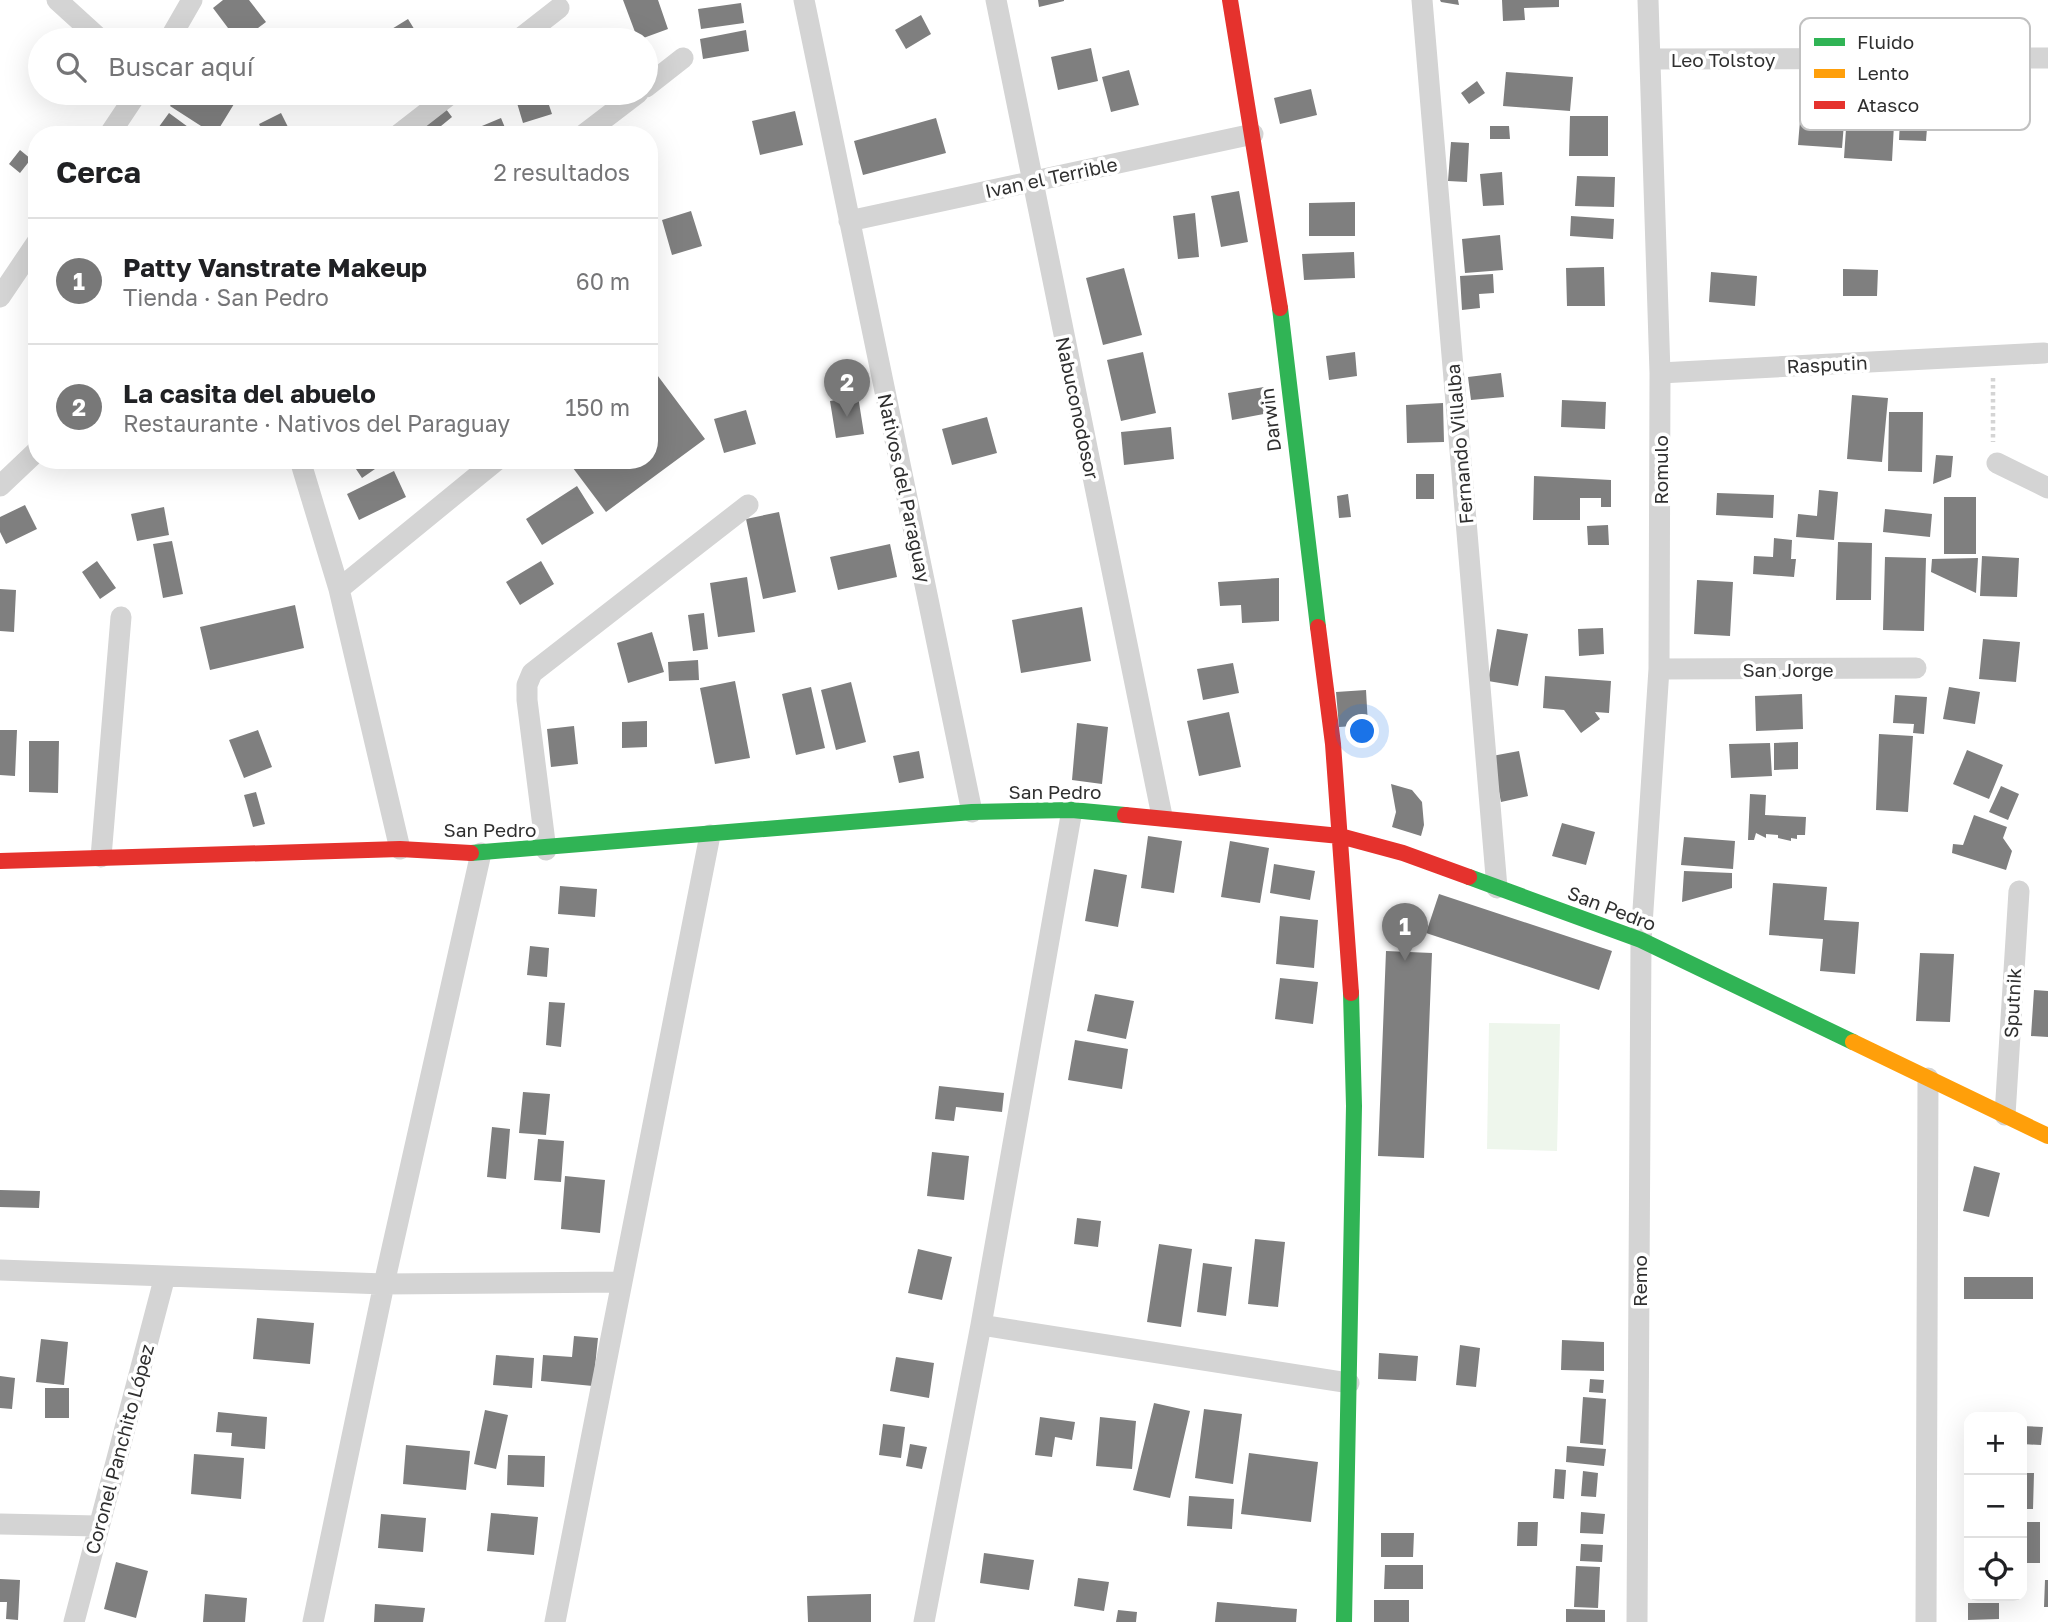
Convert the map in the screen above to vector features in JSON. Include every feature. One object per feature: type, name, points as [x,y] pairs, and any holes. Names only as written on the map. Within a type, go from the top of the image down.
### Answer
[{"type":"main road","name":"Darwin","points":[[1230,0],[1278,282],[1285,369],[1333,744],[1351,992],[1354,1106],[1344,1622]]},
{"type":"main road","name":"San Pedro","points":[[0,861],[400,849],[481,853],[546,850],[972,812],[1072,810],[1162,816],[1340,836],[1403,853],[1641,940],[2048,1136]]},
{"type":"street","points":[[57,0],[88,28]]},
{"type":"street","points":[[176,28],[192,0]]},
{"type":"street","name":"Nativos del Paraguay","points":[[804,0],[972,812]]},
{"type":"street","name":"Nabuconodosor","points":[[996,0],[1162,816]]},
{"type":"street","name":"Fernando Villalba","points":[[1422,0],[1497,888]]},
{"type":"street","name":"Romulo","points":[[1641,940],[1659,669],[1660,373],[1648,0]]},
{"type":"street","points":[[533,28],[559,8]]},
{"type":"street","points":[[658,78],[683,58]]},
{"type":"street","name":"Leo Tolstoy","points":[[2030,58],[2048,58]]},
{"type":"street","name":"Leo Tolstoy","points":[[1650,59],[1800,59]]},
{"type":"street","points":[[115,126],[129,105]]},
{"type":"street","points":[[410,126],[437,105]]},
{"type":"street","points":[[595,126],[622,105]]},
{"type":"street","name":"Ivan el Terrible","points":[[849,221],[1253,134]]},
{"type":"street","points":[[0,297],[28,255]]},
{"type":"street","name":"Rasputin","points":[[1660,373],[2044,353]]},
{"type":"street","points":[[0,486],[28,460]]},
{"type":"street","points":[[1997,463],[2048,488]]},
{"type":"street","points":[[303,469],[339,589],[400,849]]},
{"type":"street","points":[[339,589],[485,469]]},
{"type":"street","points":[[546,850],[527,700],[527,685],[532,673],[748,505]]},
{"type":"street","points":[[101,858],[121,617]]},
{"type":"street","name":"San Jorge","points":[[1659,669],[1916,668]]},
{"type":"street","points":[[924,1622],[981,1325],[1072,810]]},
{"type":"street","points":[[555,1622],[710,835]]},
{"type":"street","points":[[313,1622],[384,1284],[481,853]]},
{"type":"street","name":"Sputnik","points":[[2005,1115],[2019,891]]},
{"type":"street","name":"Remo","points":[[1637,1622],[1641,940]]},
{"type":"street","points":[[1926,1622],[1928,1078]]},
{"type":"street","points":[[0,1270],[384,1284],[622,1282]]},
{"type":"street","name":"Coronel Panchito López","points":[[74,1622],[165,1276]]},
{"type":"street","points":[[981,1325],[1349,1383]]},
{"type":"street","points":[[0,1524],[98,1526]]},
{"type":"path","points":[[1993,356],[1993,447],[1997,463]]},
{"type":"shaded area","points":[[1489,1023],[1560,1024],[1557,1151],[1487,1149]]},
{"type":"building","points":[[223,0],[249,0],[266,22],[258,28],[228,28],[213,8]]},
{"type":"building","points":[[623,0],[658,0],[668,29],[658,33],[658,28],[634,28]]},
{"type":"building","points":[[1038,0],[1064,0],[1064,1],[1039,7]]},
{"type":"building","points":[[1440,0],[1458,0],[1459,5],[1441,2]]},
{"type":"building","points":[[1502,0],[1559,0],[1559,7],[1524,8],[1525,20],[1503,21]]},
{"type":"building","points":[[741,3],[744,23],[701,29],[698,9]]},
{"type":"building","points":[[921,15],[931,34],[906,49],[895,30]]},
{"type":"building","points":[[408,19],[414,28],[393,28]]},
{"type":"building","points":[[746,30],[749,51],[703,59],[700,39]]},
{"type":"building","points":[[1091,48],[1098,81],[1058,90],[1051,57]]},
{"type":"building","points":[[1129,70],[1139,105],[1111,112],[1102,77]]},
{"type":"building","points":[[1506,72],[1573,77],[1570,111],[1503,106]]},
{"type":"building","points":[[1477,81],[1485,93],[1469,104],[1461,93]]},
{"type":"building","points":[[1311,89],[1317,115],[1280,124],[1274,98]]},
{"type":"building","points":[[233,105],[221,126],[201,126],[170,106]]},
{"type":"building","points":[[443,105],[452,117],[441,126],[421,126]]},
{"type":"building","points":[[518,105],[549,105],[552,114],[523,123]]},
{"type":"building","points":[[795,111],[803,145],[760,155],[752,121]]},
{"type":"building","points":[[169,113],[187,126],[160,126]]},
{"type":"building","points":[[281,113],[288,126],[260,126],[259,124]]},
{"type":"building","points":[[1570,116],[1608,116],[1608,156],[1569,156]]},
{"type":"building","points":[[501,118],[504,126],[482,126]]},
{"type":"building","points":[[936,118],[946,153],[863,175],[854,141]]},
{"type":"building","points":[[1800,120],[1800,130],[1843,130],[1842,148],[1798,145]]},
{"type":"building","points":[[1490,126],[1509,126],[1510,139],[1490,139]]},
{"type":"building","points":[[1846,130],[1894,130],[1892,161],[1844,158]]},
{"type":"building","points":[[1900,130],[1927,130],[1926,141],[1899,140]]},
{"type":"building","points":[[1451,142],[1469,143],[1467,182],[1448,181]]},
{"type":"building","points":[[20,150],[28,157],[28,163],[20,173],[9,164]]},
{"type":"building","points":[[1502,172],[1504,205],[1483,206],[1480,174]]},
{"type":"building","points":[[1577,176],[1615,177],[1614,207],[1575,206]]},
{"type":"building","points":[[1239,191],[1248,242],[1221,247],[1211,196]]},
{"type":"building","points":[[1355,202],[1355,236],[1309,236],[1309,203]]},
{"type":"building","points":[[691,211],[702,246],[672,255],[662,220]]},
{"type":"building","points":[[1195,213],[1199,257],[1178,259],[1173,216]]},
{"type":"building","points":[[1571,216],[1614,219],[1613,239],[1570,236]]},
{"type":"building","points":[[1500,235],[1503,270],[1465,273],[1462,239]]},
{"type":"building","points":[[1354,252],[1355,278],[1304,280],[1302,254]]},
{"type":"building","points":[[1604,267],[1605,306],[1567,306],[1566,268]]},
{"type":"building","points":[[1124,268],[1142,335],[1103,345],[1086,278]]},
{"type":"building","points":[[1843,269],[1878,270],[1877,296],[1843,296]]},
{"type":"building","points":[[1711,272],[1757,276],[1755,306],[1709,302]]},
{"type":"building","points":[[1493,274],[1494,293],[1479,294],[1480,308],[1462,310],[1460,276]]},
{"type":"building","points":[[1143,352],[1156,413],[1121,421],[1107,360]]},
{"type":"building","points":[[1355,352],[1357,376],[1329,380],[1326,356]]},
{"type":"building","points":[[1501,373],[1504,397],[1471,400],[1468,377]]},
{"type":"building","points":[[658,376],[705,439],[606,512],[574,469],[658,469]]},
{"type":"building","points":[[1264,387],[1269,413],[1232,420],[1228,393]]},
{"type":"building","points":[[1852,395],[1888,398],[1882,462],[1847,459]]},
{"type":"building","points":[[858,396],[864,434],[836,438],[830,401]]},
{"type":"building","points":[[1562,400],[1606,402],[1605,429],[1561,427]]},
{"type":"building","points":[[1443,403],[1444,442],[1407,443],[1406,405]]},
{"type":"building","points":[[746,410],[756,444],[724,453],[714,419]]},
{"type":"building","points":[[1889,412],[1923,412],[1922,472],[1888,471]]},
{"type":"building","points":[[987,417],[997,453],[952,465],[942,429]]},
{"type":"building","points":[[1171,427],[1174,459],[1124,465],[1121,432]]},
{"type":"building","points":[[1936,455],[1953,456],[1951,477],[1933,484]]},
{"type":"building","points":[[356,469],[375,469],[362,478]]},
{"type":"building","points":[[394,471],[406,497],[359,520],[347,494]]},
{"type":"building","points":[[1416,474],[1434,474],[1434,499],[1416,499]]},
{"type":"building","points":[[1534,476],[1611,480],[1611,507],[1601,507],[1601,498],[1580,498],[1580,520],[1533,520]]},
{"type":"building","points":[[577,486],[594,513],[542,545],[526,519]]},
{"type":"building","points":[[1819,490],[1838,492],[1834,540],[1796,537],[1798,514],[1817,516]]},
{"type":"building","points":[[1717,493],[1774,495],[1773,518],[1716,515]]},
{"type":"building","points":[[1348,494],[1351,517],[1339,518],[1337,496]]},
{"type":"building","points":[[1944,497],[1976,497],[1976,554],[1944,554]]},
{"type":"building","points":[[25,505],[37,529],[6,544],[0,532],[0,517]]},
{"type":"building","points":[[164,507],[169,535],[137,541],[131,514]]},
{"type":"building","points":[[1885,509],[1932,514],[1930,537],[1883,532]]},
{"type":"building","points":[[779,512],[796,592],[763,599],[746,519]]},
{"type":"building","points":[[1608,525],[1609,545],[1588,545],[1587,526]]},
{"type":"building","points":[[1774,538],[1792,540],[1791,559],[1796,559],[1794,577],[1753,574],[1754,556],[1773,557]]},
{"type":"building","points":[[172,541],[183,594],[163,598],[153,544]]},
{"type":"building","points":[[1838,542],[1872,543],[1871,600],[1836,600]]},
{"type":"building","points":[[890,544],[897,577],[838,590],[830,557]]},
{"type":"building","points":[[1982,556],[2019,558],[2017,597],[1980,596]]},
{"type":"building","points":[[1885,557],[1926,558],[1924,631],[1883,630]]},
{"type":"building","points":[[1978,558],[1976,593],[1931,572],[1932,559]]},
{"type":"building","points":[[97,561],[116,588],[100,599],[82,572]]},
{"type":"building","points":[[541,561],[554,584],[520,605],[506,582]]},
{"type":"building","points":[[747,577],[755,632],[718,637],[710,583]]},
{"type":"building","points":[[1279,578],[1279,621],[1242,623],[1241,605],[1220,606],[1218,582]]},
{"type":"building","points":[[1697,580],[1733,582],[1730,636],[1694,634]]},
{"type":"building","points":[[0,589],[16,590],[14,632],[0,631]]},
{"type":"building","points":[[295,605],[304,648],[210,670],[200,627]]},
{"type":"building","points":[[1082,607],[1091,661],[1021,673],[1012,620]]},
{"type":"building","points":[[704,613],[708,649],[693,651],[688,615]]},
{"type":"building","points":[[1603,628],[1604,654],[1579,656],[1578,629]]},
{"type":"building","points":[[1497,629],[1528,634],[1518,686],[1488,681]]},
{"type":"building","points":[[652,632],[664,672],[628,683],[617,643]]},
{"type":"building","points":[[1983,639],[2020,642],[2016,682],[1979,679]]},
{"type":"building","points":[[698,660],[699,680],[669,681],[668,662]]},
{"type":"building","points":[[1233,663],[1239,693],[1203,700],[1197,669]]},
{"type":"building","points":[[1545,676],[1611,681],[1609,713],[1595,712],[1600,719],[1581,733],[1564,710],[1543,708]]},
{"type":"building","points":[[735,681],[750,758],[715,764],[700,688]]},
{"type":"building","points":[[851,682],[866,742],[836,750],[821,690]]},
{"type":"building","points":[[811,687],[825,748],[796,755],[782,694]]},
{"type":"building","points":[[1949,687],[1980,692],[1975,724],[1943,719]]},
{"type":"building","points":[[1366,690],[1368,725],[1339,727],[1336,692]]},
{"type":"building","points":[[1802,694],[1803,729],[1756,731],[1755,696]]},
{"type":"building","points":[[1895,695],[1927,697],[1924,734],[1913,733],[1914,724],[1893,723]]},
{"type":"building","points":[[1229,712],[1241,767],[1199,776],[1187,721]]},
{"type":"building","points":[[647,721],[647,747],[622,748],[622,722]]},
{"type":"building","points":[[1077,723],[1108,727],[1102,784],[1072,780]]},
{"type":"building","points":[[574,726],[578,764],[551,767],[547,729]]},
{"type":"building","points":[[0,730],[17,730],[15,776],[0,775]]},
{"type":"building","points":[[258,730],[272,767],[244,778],[229,740]]},
{"type":"building","points":[[1879,734],[1913,736],[1908,812],[1876,810]]},
{"type":"building","points":[[29,741],[59,741],[58,793],[29,792]]},
{"type":"building","points":[[1798,742],[1798,769],[1774,770],[1774,743]]},
{"type":"building","points":[[1770,743],[1772,776],[1731,778],[1729,744]]},
{"type":"building","points":[[1967,750],[2003,765],[1989,799],[1953,784]]},
{"type":"building","points":[[919,751],[924,778],[899,783],[893,756]]},
{"type":"building","points":[[1519,751],[1528,796],[1501,802],[1492,756]]},
{"type":"building","points":[[1391,784],[1412,790],[1422,802],[1424,825],[1421,836],[1392,827],[1396,812]]},
{"type":"building","points":[[2001,786],[2019,794],[2008,820],[1989,812]]},
{"type":"building","points":[[256,792],[265,824],[253,827],[244,795]]},
{"type":"building","points":[[1750,794],[1766,795],[1765,815],[1806,817],[1805,835],[1797,835],[1797,839],[1791,838],[1791,841],[1778,838],[1778,835],[1766,834],[1766,838],[1756,833],[1754,840],[1748,840]]},
{"type":"building","points":[[1974,815],[2007,827],[2003,838],[2012,851],[2006,870],[1952,853],[1953,844],[1963,845]]},
{"type":"building","points":[[1562,823],[1595,832],[1586,865],[1552,856]]},
{"type":"building","points":[[1148,836],[1182,841],[1174,893],[1141,888]]},
{"type":"building","points":[[1684,837],[1735,841],[1733,869],[1681,865]]},
{"type":"building","points":[[1230,841],[1269,848],[1260,903],[1221,897]]},
{"type":"building","points":[[1274,864],[1315,871],[1310,900],[1270,893]]},
{"type":"building","points":[[1094,869],[1127,875],[1118,927],[1085,921]]},
{"type":"building","points":[[1684,871],[1732,873],[1732,888],[1682,902]]},
{"type":"building","points":[[1773,883],[1827,887],[1824,920],[1859,922],[1855,974],[1820,971],[1823,939],[1769,935]]},
{"type":"building","points":[[560,886],[597,889],[595,917],[558,914]]},
{"type":"building","points":[[1439,894],[1612,951],[1599,990],[1426,933]]},
{"type":"building","points":[[1280,916],[1318,920],[1314,968],[1276,964]]},
{"type":"building","points":[[530,946],[549,948],[547,977],[527,975]]},
{"type":"building","points":[[1386,951],[1432,953],[1424,1158],[1378,1156]]},
{"type":"building","points":[[1920,953],[1954,954],[1950,1022],[1916,1021]]},
{"type":"building","points":[[1280,978],[1318,982],[1313,1024],[1275,1019]]},
{"type":"building","points":[[2034,990],[2048,991],[2048,1037],[2031,1036]]},
{"type":"building","points":[[1095,994],[1134,1001],[1126,1039],[1087,1031]]},
{"type":"building","points":[[549,1002],[565,1003],[561,1047],[546,1045]]},
{"type":"building","points":[[1075,1040],[1128,1049],[1122,1089],[1068,1080]]},
{"type":"building","points":[[939,1086],[1004,1093],[1002,1112],[956,1107],[954,1121],[935,1119]]},
{"type":"building","points":[[523,1092],[550,1094],[546,1135],[519,1133]]},
{"type":"building","points":[[492,1127],[510,1129],[506,1179],[487,1177]]},
{"type":"building","points":[[538,1139],[564,1141],[561,1182],[534,1180]]},
{"type":"building","points":[[932,1152],[969,1156],[964,1200],[927,1196]]},
{"type":"building","points":[[1974,1166],[2000,1173],[1989,1217],[1963,1211]]},
{"type":"building","points":[[565,1176],[605,1180],[600,1233],[561,1229]]},
{"type":"building","points":[[0,1190],[40,1191],[39,1208],[0,1207]]},
{"type":"building","points":[[1077,1218],[1101,1221],[1098,1247],[1074,1244]]},
{"type":"building","points":[[1255,1239],[1285,1242],[1278,1307],[1248,1304]]},
{"type":"building","points":[[1159,1244],[1192,1249],[1181,1327],[1147,1322]]},
{"type":"building","points":[[918,1249],[952,1257],[942,1300],[908,1293]]},
{"type":"building","points":[[1203,1263],[1232,1267],[1226,1316],[1197,1312]]},
{"type":"building","points":[[1964,1277],[2033,1277],[2033,1299],[1964,1299]]},
{"type":"building","points":[[257,1318],[314,1323],[310,1364],[253,1359]]},
{"type":"building","points":[[574,1336],[598,1338],[593,1386],[541,1381],[543,1355],[572,1357]]},
{"type":"building","points":[[41,1339],[68,1342],[64,1385],[36,1382]]},
{"type":"building","points":[[1562,1340],[1604,1342],[1604,1371],[1561,1370]]},
{"type":"building","points":[[1460,1345],[1480,1348],[1476,1387],[1456,1385]]},
{"type":"building","points":[[1379,1353],[1418,1356],[1416,1381],[1378,1379]]},
{"type":"building","points":[[496,1355],[534,1358],[532,1388],[493,1385]]},
{"type":"building","points":[[896,1357],[934,1363],[929,1398],[890,1391]]},
{"type":"building","points":[[0,1376],[15,1378],[12,1409],[0,1408]]},
{"type":"building","points":[[1590,1379],[1604,1380],[1603,1393],[1589,1392]]},
{"type":"building","points":[[45,1388],[69,1388],[69,1418],[45,1418]]},
{"type":"building","points":[[1583,1397],[1606,1399],[1603,1445],[1580,1443]]},
{"type":"building","points":[[1154,1403],[1190,1411],[1170,1498],[1133,1490]]},
{"type":"building","points":[[1204,1409],[1242,1414],[1233,1484],[1195,1478]]},
{"type":"building","points":[[485,1410],[508,1415],[496,1469],[474,1464]]},
{"type":"building","points":[[218,1412],[267,1417],[265,1449],[231,1446],[232,1433],[216,1432]]},
{"type":"building","points":[[1040,1417],[1075,1422],[1072,1440],[1055,1437],[1052,1457],[1035,1455]]},
{"type":"building","points":[[1100,1417],[1136,1421],[1132,1469],[1096,1466]]},
{"type":"building","points":[[883,1424],[905,1427],[901,1458],[879,1455]]},
{"type":"building","points":[[2027,1426],[2043,1427],[2041,1445],[2027,1444]]},
{"type":"building","points":[[910,1444],[927,1447],[922,1469],[906,1466]]},
{"type":"building","points":[[406,1445],[470,1451],[466,1490],[403,1484]]},
{"type":"building","points":[[1567,1446],[1606,1449],[1604,1466],[1566,1462]]},
{"type":"building","points":[[1249,1453],[1318,1462],[1311,1522],[1241,1514]]},
{"type":"building","points":[[194,1454],[244,1458],[241,1499],[191,1494]]},
{"type":"building","points":[[508,1455],[545,1456],[544,1487],[507,1485]]},
{"type":"building","points":[[1555,1469],[1566,1470],[1564,1499],[1553,1498]]},
{"type":"building","points":[[1583,1471],[1598,1473],[1596,1497],[1581,1496]]},
{"type":"building","points":[[2027,1473],[2034,1473],[2033,1509],[2027,1509]]},
{"type":"building","points":[[1189,1496],[1234,1499],[1232,1529],[1187,1526]]},
{"type":"building","points":[[1581,1512],[1605,1514],[1603,1534],[1580,1533]]},
{"type":"building","points":[[491,1513],[538,1517],[534,1555],[487,1551]]},
{"type":"building","points":[[381,1514],[426,1518],[423,1552],[378,1548]]},
{"type":"building","points":[[1518,1522],[1538,1522],[1537,1546],[1517,1546]]},
{"type":"building","points":[[2027,1522],[2040,1522],[2040,1563],[2027,1563]]},
{"type":"building","points":[[1381,1533],[1414,1533],[1413,1557],[1381,1557]]},
{"type":"building","points":[[1581,1544],[1603,1545],[1602,1562],[1580,1561]]},
{"type":"building","points":[[984,1553],[1034,1560],[1029,1590],[980,1583]]},
{"type":"building","points":[[116,1562],[148,1571],[136,1618],[104,1609]]},
{"type":"building","points":[[1385,1565],[1423,1565],[1423,1589],[1384,1589]]},
{"type":"building","points":[[1576,1566],[1600,1567],[1598,1608],[1574,1607]]},
{"type":"building","points":[[1078,1578],[1109,1582],[1104,1611],[1074,1606]]},
{"type":"building","points":[[0,1579],[20,1580],[18,1620],[6,1619],[7,1602],[0,1602]]},
{"type":"building","points":[[2045,1580],[2048,1580],[2048,1607],[2044,1607]]},
{"type":"building","points":[[205,1594],[247,1598],[245,1622],[203,1622]]},
{"type":"building","points":[[871,1594],[871,1622],[808,1622],[807,1596]]},
{"type":"building","points":[[1374,1600],[1409,1600],[1409,1622],[1374,1622]]},
{"type":"building","points":[[1217,1602],[1297,1609],[1296,1622],[1215,1622]]},
{"type":"building","points":[[1968,1603],[1999,1603],[1999,1619],[1968,1620]]},
{"type":"building","points":[[375,1604],[425,1608],[423,1622],[374,1622]]},
{"type":"building","points":[[1566,1609],[1605,1610],[1605,1622],[1566,1622]]},
{"type":"building","points":[[1118,1610],[1137,1612],[1136,1622],[1116,1622]]},
{"type":"traffic: fast","points":[[1280,308],[1318,627]]},
{"type":"traffic: fast","points":[[471,853],[972,812],[1072,810],[1125,815]]},
{"type":"traffic: fast","points":[[1469,877],[1641,940],[1853,1042]]},
{"type":"traffic: fast","points":[[1344,1622],[1354,1106],[1351,993]]},
{"type":"traffic: slow","points":[[1853,1042],[2048,1136]]},
{"type":"traffic: jam","points":[[1230,0],[1280,308]]},
{"type":"traffic: jam","points":[[1318,627],[1333,744],[1351,993]]},
{"type":"traffic: jam","points":[[1125,815],[1340,836],[1403,853],[1469,877]]},
{"type":"traffic: jam","points":[[0,861],[400,849],[471,853]]},
{"type":"place","name":"La casita del abuelo","points":[[847,417]]},
{"type":"place","name":"Patty Vanstrate Makeup","points":[[1405,961]]}]
